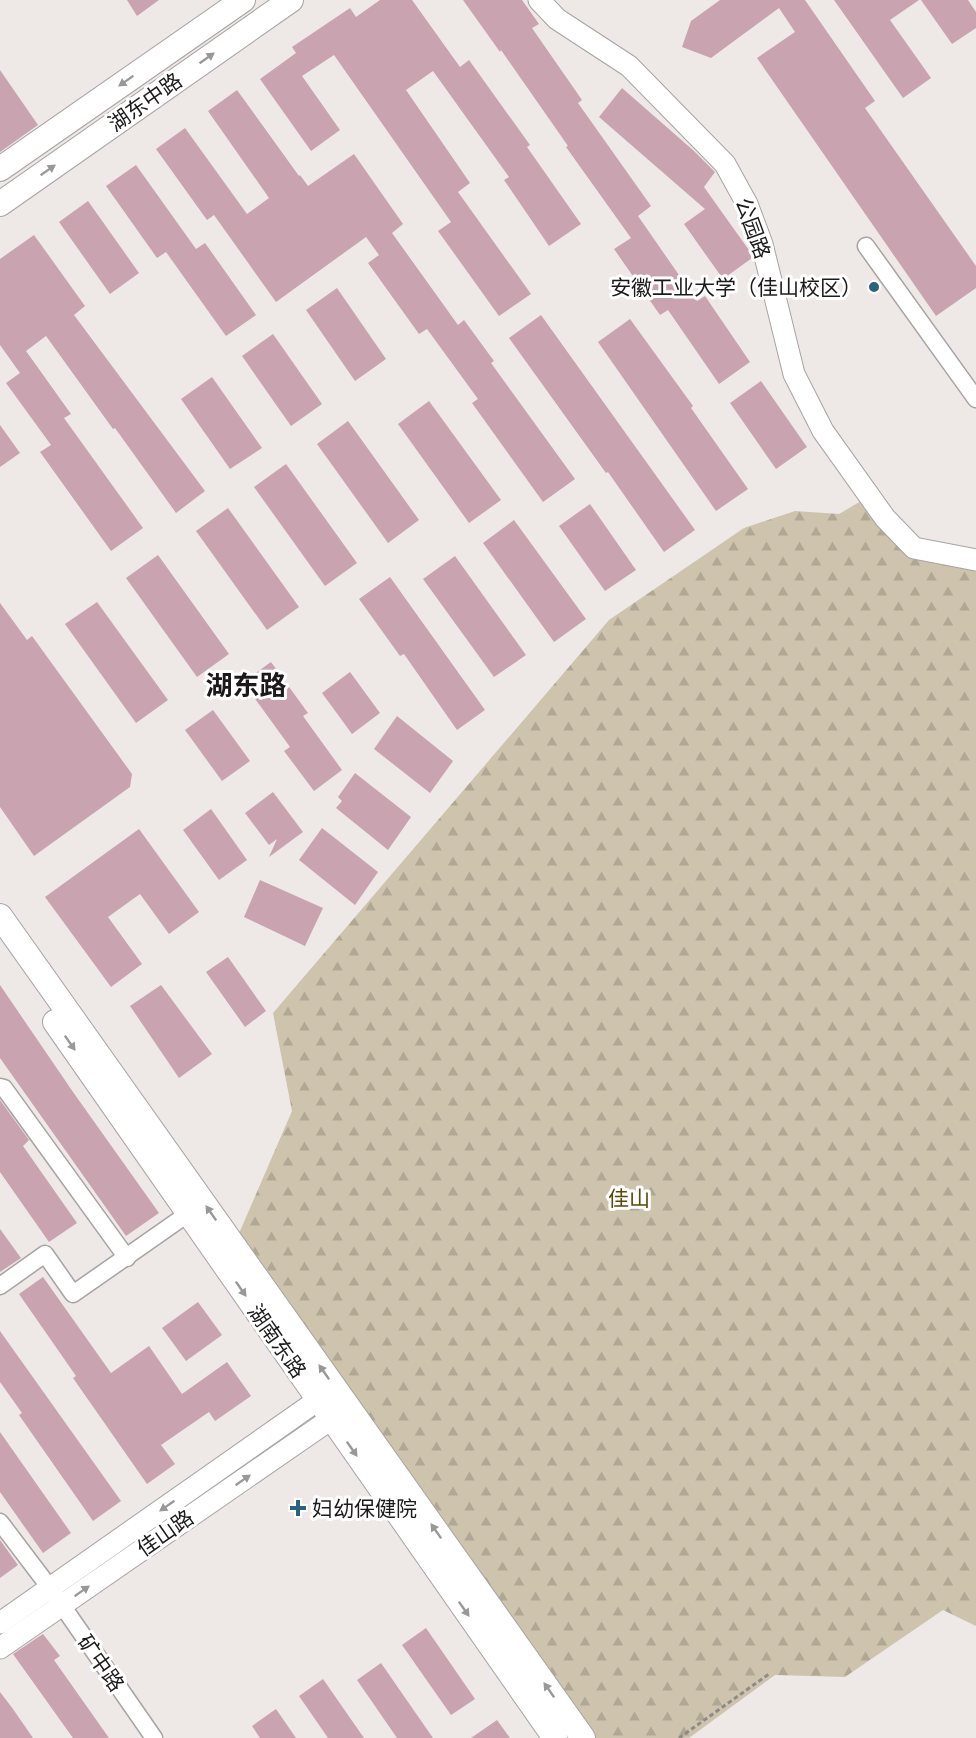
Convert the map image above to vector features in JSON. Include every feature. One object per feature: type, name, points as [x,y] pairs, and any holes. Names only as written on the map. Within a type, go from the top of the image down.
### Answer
[{"type":"main road","name":"湖东中路","points":[[0,170],[243,0]]},
{"type":"main road","name":"湖东中路","points":[[0,204],[291,0]]},
{"type":"main road","points":[[0,916],[583,1738]]},
{"type":"main road","name":"湖南东路","points":[[0,944],[555,1738]]},
{"type":"street","name":"公园路","points":[[539,0],[557,19],[629,66],[725,164],[747,204],[762,244],[794,374],[823,431],[885,518],[914,548],[976,560]]},
{"type":"street","points":[[866,246],[976,399]]},
{"type":"street","points":[[0,1087],[4,1088],[127,1258]]},
{"type":"street","points":[[0,1286],[45,1254],[72,1294],[189,1213]]},
{"type":"street","name":"佳山路","points":[[0,1648],[55,1597],[324,1409]]},
{"type":"street","name":"矿中路","points":[[0,1522],[154,1738]]},
{"type":"street","name":"佳山路","points":[[0,1623],[55,1597]]},
{"type":"path","points":[[679,1738],[769,1674]]},
{"type":"green space","name":"佳山","points":[[868,497],[914,550],[976,562],[976,1626],[943,1610],[845,1677],[775,1675],[689,1738],[585,1738],[234,1245],[292,1111],[273,1013],[609,620],[744,528],[795,511],[839,514]]},
{"type":"building","points":[[127,0],[159,0],[137,16]]},
{"type":"building","points":[[380,0],[412,0],[460,67],[469,60],[530,145],[527,147],[581,224],[549,246],[504,180],[509,177],[433,71],[406,90],[470,183],[458,192],[531,294],[499,316],[438,231],[451,222],[334,55],[302,76],[340,130],[311,151],[260,79],[296,53],[292,47],[350,8],[356,17]]},
{"type":"building","points":[[463,0],[522,0],[539,24],[532,28],[582,100],[578,103],[651,206],[638,216],[697,301],[705,296],[750,362],[719,384],[668,310],[660,315],[614,249],[631,238],[501,50],[500,52]]},
{"type":"building","points":[[720,0],[805,0],[875,101],[865,108],[976,266],[976,288],[936,316],[757,58],[795,32],[779,8],[711,58],[682,47],[691,21]]},
{"type":"building","points":[[834,0],[919,0],[890,20],[931,78],[903,98]]},
{"type":"building","points":[[921,0],[968,0],[976,12],[976,28],[952,44]]},
{"type":"building","points":[[0,70],[38,125],[0,152]]},
{"type":"building","points":[[622,88],[715,172],[704,187],[751,253],[752,258],[723,279],[684,224],[705,209],[599,117]]},
{"type":"building","points":[[237,90],[308,186],[354,154],[403,224],[392,233],[458,325],[464,320],[494,361],[491,363],[575,479],[543,502],[472,403],[478,399],[427,329],[419,334],[368,263],[379,255],[366,237],[276,302],[214,215],[207,220],[156,149],[185,128],[247,214],[269,198],[208,111]]},
{"type":"building","points":[[136,165],[196,249],[205,243],[256,315],[226,336],[166,252],[157,258],[106,186]]},
{"type":"building","points":[[88,201],[139,273],[110,294],[59,222]]},
{"type":"building","points":[[34,235],[85,306],[74,315],[205,491],[176,513],[46,336],[26,351],[71,414],[64,418],[143,528],[111,551],[40,452],[51,445],[6,383],[20,373],[0,345],[0,259]]},
{"type":"building","points":[[337,288],[386,359],[355,381],[306,310]]},
{"type":"building","points":[[541,315],[695,530],[664,552],[509,338]]},
{"type":"building","points":[[630,319],[693,406],[691,408],[748,489],[716,511],[598,342]]},
{"type":"building","points":[[273,334],[322,404],[291,426],[242,356]]},
{"type":"building","points":[[212,377],[262,448],[230,469],[181,399]]},
{"type":"building","points":[[761,381],[807,447],[776,469],[730,403]]},
{"type":"building","points":[[429,401],[501,500],[469,523],[398,424]]},
{"type":"building","points":[[348,421],[419,520],[388,543],[317,444]]},
{"type":"building","points":[[0,425],[20,453],[0,467]]},
{"type":"building","points":[[286,464],[357,563],[325,586],[254,487]]},
{"type":"building","points":[[590,504],[636,570],[605,591],[559,526]]},
{"type":"building","points":[[228,508],[299,607],[267,630],[196,531]]},
{"type":"building","points":[[514,520],[586,619],[554,642],[483,543]]},
{"type":"building","points":[[158,555],[229,654],[197,677],[126,578]]},
{"type":"building","points":[[455,556],[526,655],[494,677],[423,579]]},
{"type":"building","points":[[390,577],[485,710],[457,730],[404,654],[400,656],[359,599]]},
{"type":"building","points":[[97,602],[168,700],[136,723],[65,624]]},
{"type":"building","points":[[0,603],[27,640],[32,636],[132,774],[130,787],[34,856],[0,807]]},
{"type":"building","points":[[271,662],[308,713],[303,716],[342,770],[314,791],[284,751],[290,747],[243,682]]},
{"type":"building","points":[[350,672],[380,713],[352,734],[322,693]]},
{"type":"building","points":[[213,710],[250,761],[222,781],[185,730]]},
{"type":"building","points":[[397,716],[453,761],[430,793],[374,749]]},
{"type":"building","points":[[355,773],[411,817],[388,850],[336,808],[342,801],[338,797]]},
{"type":"building","points":[[273,792],[303,832],[269,857],[277,839],[269,845],[245,813]]},
{"type":"building","points":[[211,809],[247,860],[219,880],[183,830]]},
{"type":"building","points":[[322,828],[378,872],[355,905],[299,860]]},
{"type":"building","points":[[139,829],[199,912],[169,934],[140,894],[108,917],[142,964],[111,987],[45,897]]},
{"type":"building","points":[[260,880],[323,908],[305,946],[244,917]]},
{"type":"building","points":[[228,957],[266,1011],[245,1027],[206,972]]},
{"type":"building","points":[[0,985],[159,1213],[126,1236],[0,1058]]},
{"type":"building","points":[[161,985],[212,1054],[179,1078],[130,1006]]},
{"type":"building","points":[[0,1100],[29,1140],[23,1146],[77,1223],[49,1242],[0,1172]]},
{"type":"building","points":[[0,1229],[21,1258],[0,1272]]},
{"type":"building","points":[[43,1277],[111,1373],[149,1346],[182,1394],[227,1362],[251,1396],[215,1421],[209,1412],[161,1445],[175,1464],[147,1484],[73,1378],[76,1376],[19,1294]]},
{"type":"building","points":[[198,1302],[222,1335],[186,1361],[162,1328]]},
{"type":"building","points":[[0,1331],[121,1501],[93,1521],[19,1415],[22,1413],[0,1382]]},
{"type":"building","points":[[0,1432],[71,1533],[43,1553],[0,1492]]},
{"type":"building","points":[[0,1540],[18,1565],[0,1578]]},
{"type":"building","points":[[426,1628],[475,1699],[451,1715],[402,1645]]},
{"type":"building","points":[[43,1634],[60,1656],[54,1660],[109,1738],[73,1738],[13,1654]]},
{"type":"building","points":[[381,1663],[433,1738],[397,1738],[357,1680]]},
{"type":"building","points":[[323,1679],[364,1738],[328,1738],[299,1696]]},
{"type":"building","points":[[0,1692],[13,1709],[33,1738],[0,1738]]},
{"type":"building","points":[[276,1709],[296,1738],[260,1738],[252,1726]]},
{"type":"building","points":[[497,1720],[510,1738],[471,1738]]},
{"type":"place","name":"安徽工业大学（佳山校区）","points":[[874,287]]},
{"type":"place","name":"妇幼保健院","points":[[298,1508]]},
{"type":"district","name":"湖东路","points":[[246,685]]}]
